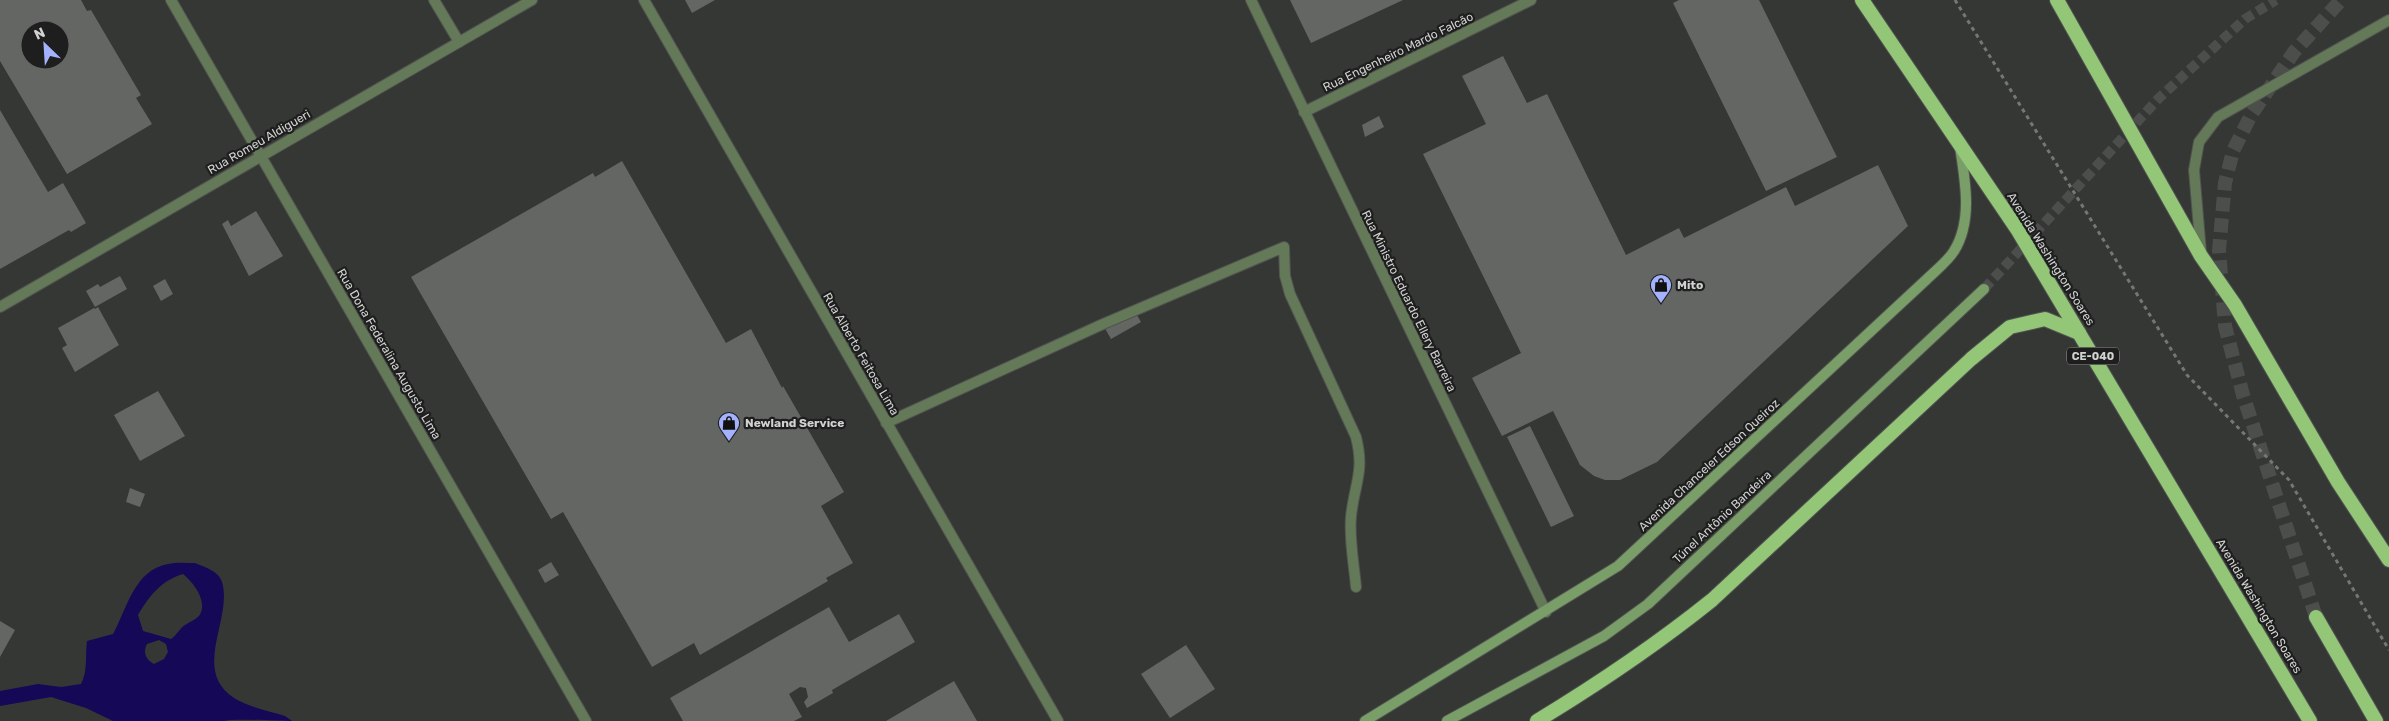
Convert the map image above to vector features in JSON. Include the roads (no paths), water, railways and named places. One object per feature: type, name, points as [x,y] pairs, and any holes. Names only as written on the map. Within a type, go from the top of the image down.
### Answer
[{"type":"highway","name":"Avenida Washington Soares","points":[[1862,0],[2017,229],[2310,721]]},
{"type":"highway","points":[[2057,0],[2201,256],[2235,305],[2338,482],[2389,560]]},
{"type":"highway","points":[[1537,721],[1596,685],[1666,637],[1712,600],[1971,359],[2010,327],[2045,318],[2079,334]]},
{"type":"highway","points":[[2316,617],[2376,721]]},
{"type":"main road","name":"Avenida Chanceler Edson Queiroz","points":[[1365,721],[1546,612],[1618,566],[1954,252],[1964,228],[1966,189],[1960,146]]},
{"type":"main road","name":"Túnel Antônio Bandeira","points":[[1447,721],[1604,636],[1648,604],[1984,289]]},
{"type":"street","name":"Rua Dona Federalina Augusto Lima","points":[[171,0],[586,721]]},
{"type":"street","points":[[434,0],[459,42]]},
{"type":"street","name":"Rua Romeu Aldigueri","points":[[0,307],[532,0]]},
{"type":"street","name":"Rua Alberto Feitosa Lima","points":[[644,0],[1058,721]]},
{"type":"street","name":"Rua Ministro Eduardo Ellery Barreira","points":[[1250,0],[1546,612]]},
{"type":"street","name":"Rua Engenheiro Mardo Falcão","points":[[1304,112],[1530,0]]},
{"type":"street","points":[[2201,256],[2194,170],[2199,142],[2218,117],[2389,20]]},
{"type":"street","points":[[886,423],[1103,324],[1284,247],[1286,276],[1290,294],[1356,437],[1359,449],[1361,462],[1351,519],[1356,587]]},
{"type":"tunnel","points":[[1984,289],[2159,98],[2245,19],[2276,0]]},
{"type":"tunnel","points":[[2316,617],[2243,395],[2225,326],[2219,250],[2225,183],[2233,151],[2251,115],[2294,52],[2341,0]]},
{"type":"place","name":"Mito","points":[[1661,304]]},
{"type":"place","name":"Newland Service","points":[[729,442]]}]
